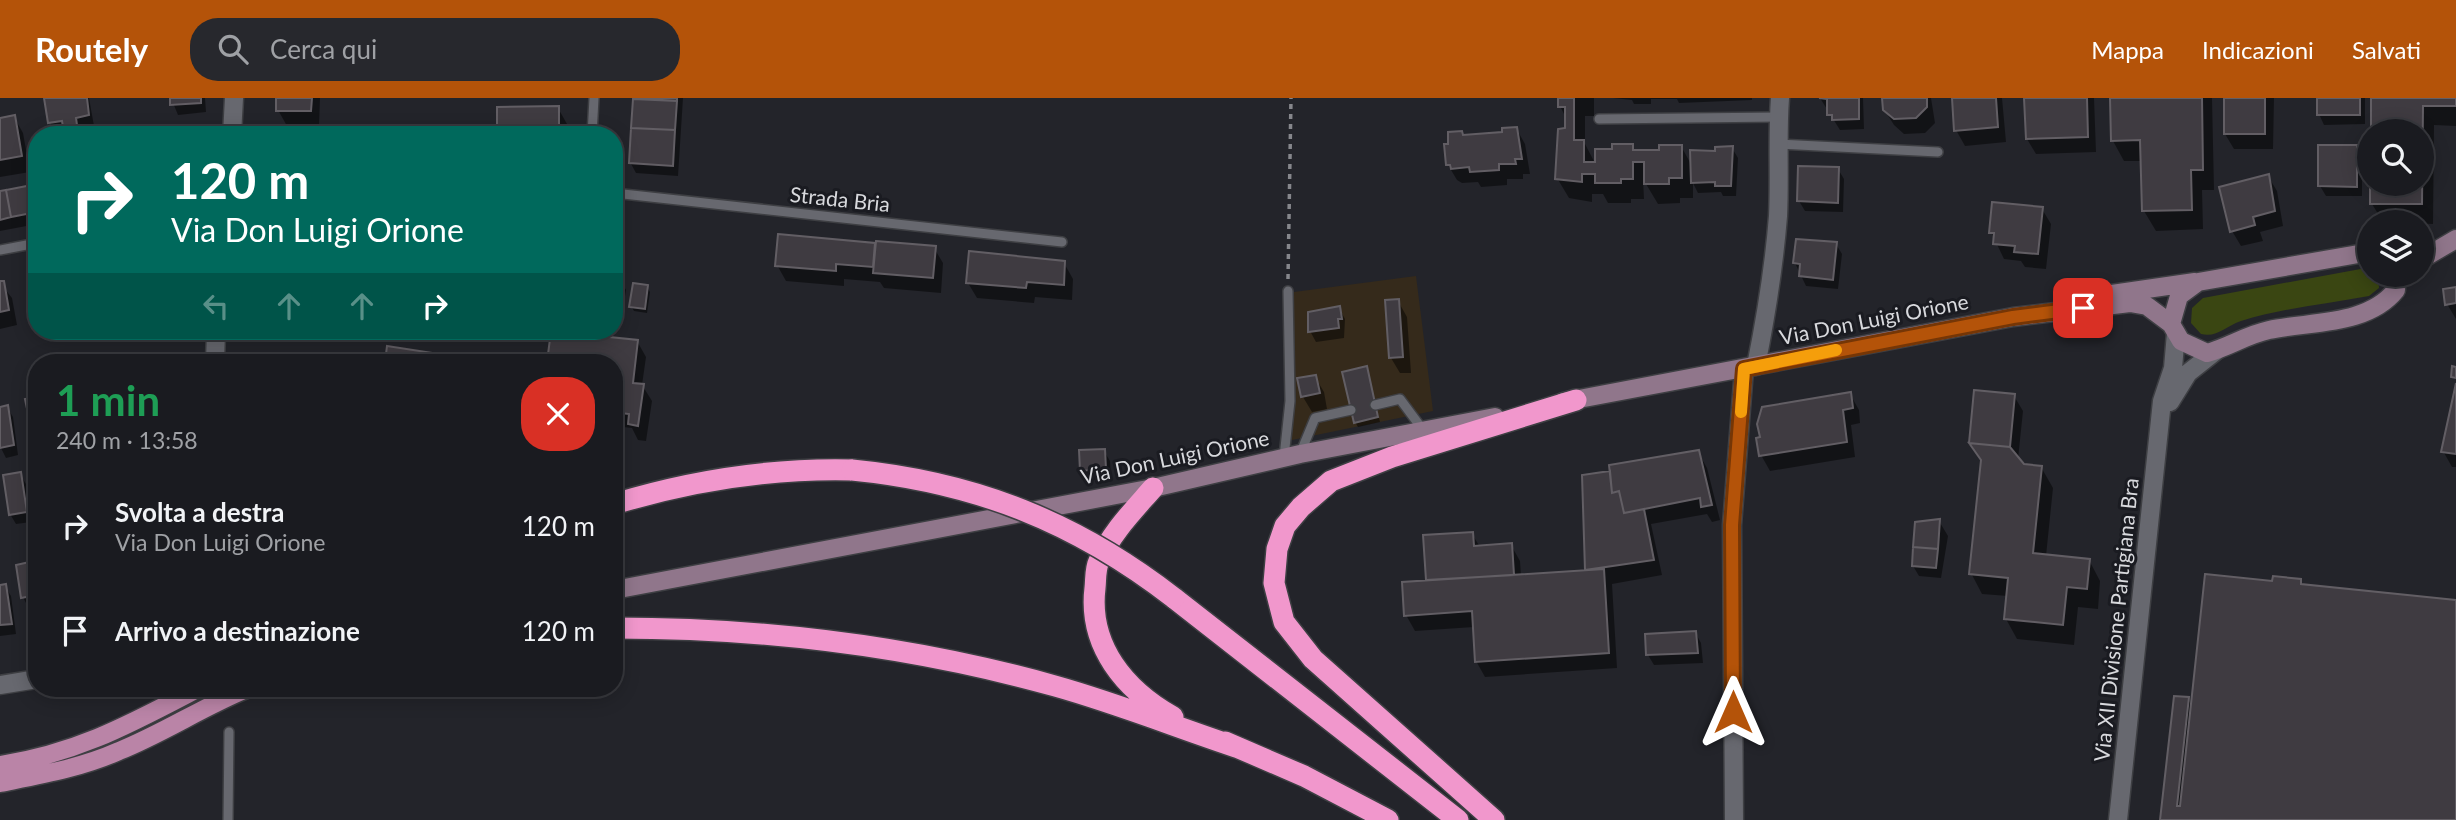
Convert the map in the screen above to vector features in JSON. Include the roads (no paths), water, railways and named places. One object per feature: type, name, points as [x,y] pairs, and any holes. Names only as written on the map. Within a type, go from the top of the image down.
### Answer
[{"type":"highway","points":[[1494,820],[1313,659],[1284,622],[1274,583],[1277,549],[1285,526],[1301,507],[1331,481],[1392,457],[1576,400]]},
{"type":"highway","points":[[623,502],[715,478],[778,471],[852,470],[963,489],[1010,504],[1061,525],[1097,544],[1174,598],[1458,820]]},
{"type":"highway","points":[[1153,488],[1121,523],[1097,563],[1093,603],[1098,636],[1113,664],[1133,691],[1184,723],[1304,776],[1388,820]]},
{"type":"highway","points":[[623,628],[694,628],[787,636],[947,662],[1055,686],[1236,747]]},
{"type":"main road","points":[[2434,240],[2456,237]]},
{"type":"main road","points":[[2434,251],[2456,237]]},
{"type":"main road","name":"Via Don Luigi Orione","points":[[2013,317],[2085,298],[2357,255]]},
{"type":"main road","points":[[2173,328],[2179,296],[2197,282]]},
{"type":"main road","points":[[2217,350],[2245,336],[2345,318],[2379,307],[2393,287]]},
{"type":"main road","name":"Via Don Luigi Orione","points":[[623,588],[1153,488],[1292,456],[2013,317],[2130,303],[2147,306],[2193,349],[2207,353],[2217,350]]},
{"type":"main road","points":[[0,765],[72,749],[107,736],[182,697]]},
{"type":"main road","points":[[0,783],[55,772],[120,751],[227,697]]},
{"type":"street","points":[[232,126],[234,98]]},
{"type":"street","points":[[1734,820],[1732,525],[1750,367],[1768,305],[1777,227],[1780,98]]},
{"type":"street","name":"Via XII Divisione Partigiana Bra","points":[[2118,820],[2162,401],[2175,356],[2173,328]]},
{"type":"street","name":"Via XII Divisione Partigiana Bra","points":[[2160,424],[2179,384],[2217,350]]},
{"type":"street","points":[[0,685],[28,680]]},
{"type":"lane","points":[[592,126],[594,98]]},
{"type":"lane","points":[[1599,119],[1779,117]]},
{"type":"lane","points":[[1777,144],[1938,152]]},
{"type":"lane","name":"Strada Bria","points":[[623,194],[1062,242]]},
{"type":"lane","points":[[0,250],[28,245]]},
{"type":"lane","points":[[1288,291],[1292,456]]},
{"type":"lane","points":[[1375,405],[1400,400],[1424,431]]},
{"type":"lane","points":[[1292,456],[1315,418],[1351,410]]},
{"type":"lane","points":[[228,820],[229,732]]}]
